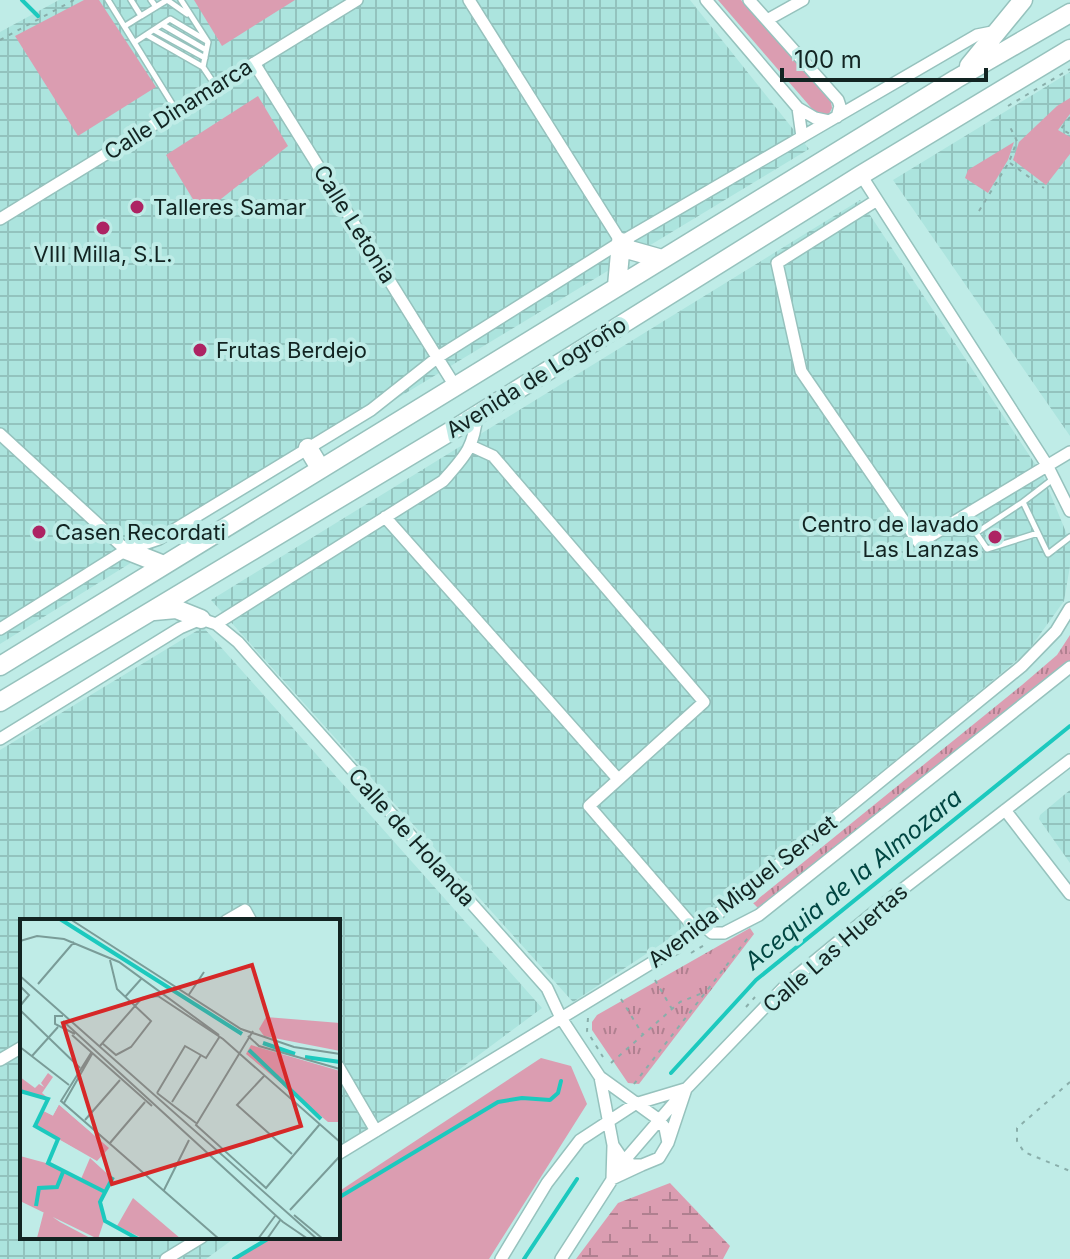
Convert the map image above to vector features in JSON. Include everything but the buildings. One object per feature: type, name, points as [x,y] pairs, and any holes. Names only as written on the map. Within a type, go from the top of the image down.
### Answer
[{"type":"highway","points":[[956,79],[1023,0]]},
{"type":"highway","name":"Avenida de Logroño","points":[[0,666],[956,79],[1070,13]]},
{"type":"highway","name":"Avenida de Logroño","points":[[0,702],[477,414],[1070,49]]},
{"type":"highway","points":[[621,242],[630,250],[662,259]]},
{"type":"highway","points":[[617,286],[621,242]]},
{"type":"highway","points":[[308,448],[320,468]]},
{"type":"highway","points":[[126,550],[164,565]]},
{"type":"highway","points":[[126,550],[139,580]]},
{"type":"highway","points":[[151,611],[176,609],[209,621]]},
{"type":"street","name":"Calle Dinamarca","points":[[0,219],[357,0]]},
{"type":"street","points":[[469,0],[621,242]]},
{"type":"street","points":[[706,0],[798,108],[815,118],[833,119]]},
{"type":"street","points":[[749,0],[838,100],[840,106],[833,119]]},
{"type":"street","points":[[767,20],[803,0]]},
{"type":"street","points":[[0,629],[126,550],[159,539],[371,410],[438,357],[621,242],[977,35],[998,31]]},
{"type":"street","name":"Calle Letonia","points":[[254,63],[455,386]]},
{"type":"street","points":[[798,108],[802,137]]},
{"type":"street","points":[[861,175],[1047,465],[1070,511]]},
{"type":"street","points":[[877,200],[777,263],[801,371],[919,543],[1070,452]]},
{"type":"street","points":[[0,739],[180,628],[209,621],[443,481],[471,446],[477,414]]},
{"type":"street","points":[[0,434],[126,550]]},
{"type":"street","points":[[471,446],[493,456],[704,702],[589,806],[701,929],[724,933],[759,915],[1070,667]]},
{"type":"street","points":[[385,517],[618,779]]},
{"type":"street","name":"Avenida Miguel Servet","points":[[340,1153],[676,948],[1022,666],[1056,631],[1070,608]]},
{"type":"street","name":"Calle de Holanda","points":[[209,621],[238,642],[547,988],[561,1018],[600,1077],[658,1119]]},
{"type":"street","name":"Calle Las Huertas","points":[[561,1259],[624,1161],[658,1119],[788,983],[1070,760]]},
{"type":"street","points":[[1005,810],[1070,894]]},
{"type":"street","points":[[229,919],[245,910],[250,919]]},
{"type":"street","points":[[0,1060],[20,1048]]},
{"type":"street","points":[[340,1069],[376,1131]]},
{"type":"street","name":"Calle de Holanda","points":[[600,1077],[612,1141],[612,1179]]},
{"type":"street","points":[[501,1259],[569,1151],[590,1133],[635,1104],[686,1089]]},
{"type":"street","points":[[612,1179],[659,1158],[668,1143],[686,1089]]},
{"type":"street","points":[[658,1119],[665,1128],[668,1143]]},
{"type":"street","points":[[590,1133],[612,1141],[624,1161],[642,1165]]},
{"type":"street","points":[[166,1259],[199,1239]]},
{"type":"lane","points":[[108,0],[176,110]]},
{"type":"lane","points":[[131,0],[141,16]]},
{"type":"lane","points":[[151,0],[156,7]]},
{"type":"lane","points":[[125,26],[167,0],[192,17]]},
{"type":"lane","points":[[181,0],[208,42],[203,67]]},
{"type":"lane","points":[[135,42],[170,19],[208,42]]},
{"type":"lane","points":[[163,25],[206,50]]},
{"type":"lane","points":[[154,30],[205,58]]},
{"type":"lane","points":[[147,35],[203,67],[215,86]]},
{"type":"lane","points":[[1038,533],[987,549],[976,533],[1055,478]]},
{"type":"lane","points":[[1023,502],[1048,554],[1070,537]]},
{"type":"path","points":[[0,40],[74,0]]},
{"type":"path","points":[[1070,117],[1061,129],[1070,134]]},
{"type":"path","points":[[979,211],[1009,162],[1017,141],[1010,127]]},
{"type":"path","points":[[1009,162],[1044,188]]},
{"type":"path","points":[[631,1088],[754,931],[759,915]]},
{"type":"path","points":[[731,947],[737,953]]},
{"type":"path","points":[[655,980],[672,1009]]},
{"type":"path","points":[[611,1063],[680,1002],[707,992]]},
{"type":"path","points":[[621,999],[643,1035]]},
{"type":"path","points":[[1070,1082],[1017,1128],[1017,1141],[1024,1152],[1070,1171]]},
{"type":"shaded area","points":[[59,0],[690,0],[809,149],[363,419],[0,644],[0,32]]},
{"type":"shaded area","points":[[1070,72],[1070,436],[893,180]]},
{"type":"shaded area","points":[[860,200],[1043,476],[1070,542],[1070,566],[1064,601],[1028,651],[946,719],[701,918],[573,1002],[211,600]]},
{"type":"shaded area","points":[[203,627],[542,1008],[340,1159],[340,919],[20,919],[20,1239],[233,1239],[206,1259],[0,1259],[0,750]]},
{"type":"shaded area","points":[[1070,790],[1070,863],[1039,819]]},
{"type":"green space","points":[[84,0],[99,0],[156,87],[78,136],[15,36]]},
{"type":"green space","points":[[194,0],[295,0],[222,46]]},
{"type":"green space","points":[[718,0],[741,0],[831,102],[829,114],[814,111]]},
{"type":"green space","points":[[258,96],[288,146],[202,214],[166,155]]},
{"type":"green space","points":[[1070,98],[1070,114],[1058,130],[1070,137],[1070,154],[1046,185],[1013,160],[1019,142],[1057,106]]},
{"type":"green space","points":[[1014,142],[1008,160],[988,193],[965,178],[968,170]]},
{"type":"green space","points":[[1070,635],[1070,664],[761,911],[753,903],[1022,685],[1057,655]]},
{"type":"green space","points":[[750,928],[754,934],[639,1084],[628,1083],[592,1030],[592,1022],[597,1015]]},
{"type":"green space","points":[[541,1058],[571,1066],[587,1104],[489,1259],[237,1259],[267,1239],[340,1239],[340,1191]]},
{"type":"green space","points":[[670,1183],[730,1246],[723,1259],[576,1259],[618,1203]]},
{"type":"waterway","points":[[22,0],[38,16]]},
{"type":"waterway","name":"Acequia de la Almozara","points":[[671,1073],[756,980],[1070,726]]},
{"type":"waterway","points":[[340,1197],[498,1102],[522,1098],[550,1100],[558,1093],[561,1081]]},
{"type":"waterway","name":"Acequia de la Almozara","points":[[524,1259],[577,1179]]},
{"type":"waterway","points":[[234,1259],[268,1239]]},
{"type":"place","name":"Talleres Samar","points":[[137,207]]},
{"type":"place","name":"VIII Milla, S.L.","points":[[103,228]]},
{"type":"place","name":"Frutas Berdejo","points":[[200,350]]},
{"type":"place","name":"Casen Recordati","points":[[39,532]]},
{"type":"place","name":"Centro de lavado Las Lanzas","points":[[995,537]]}]
